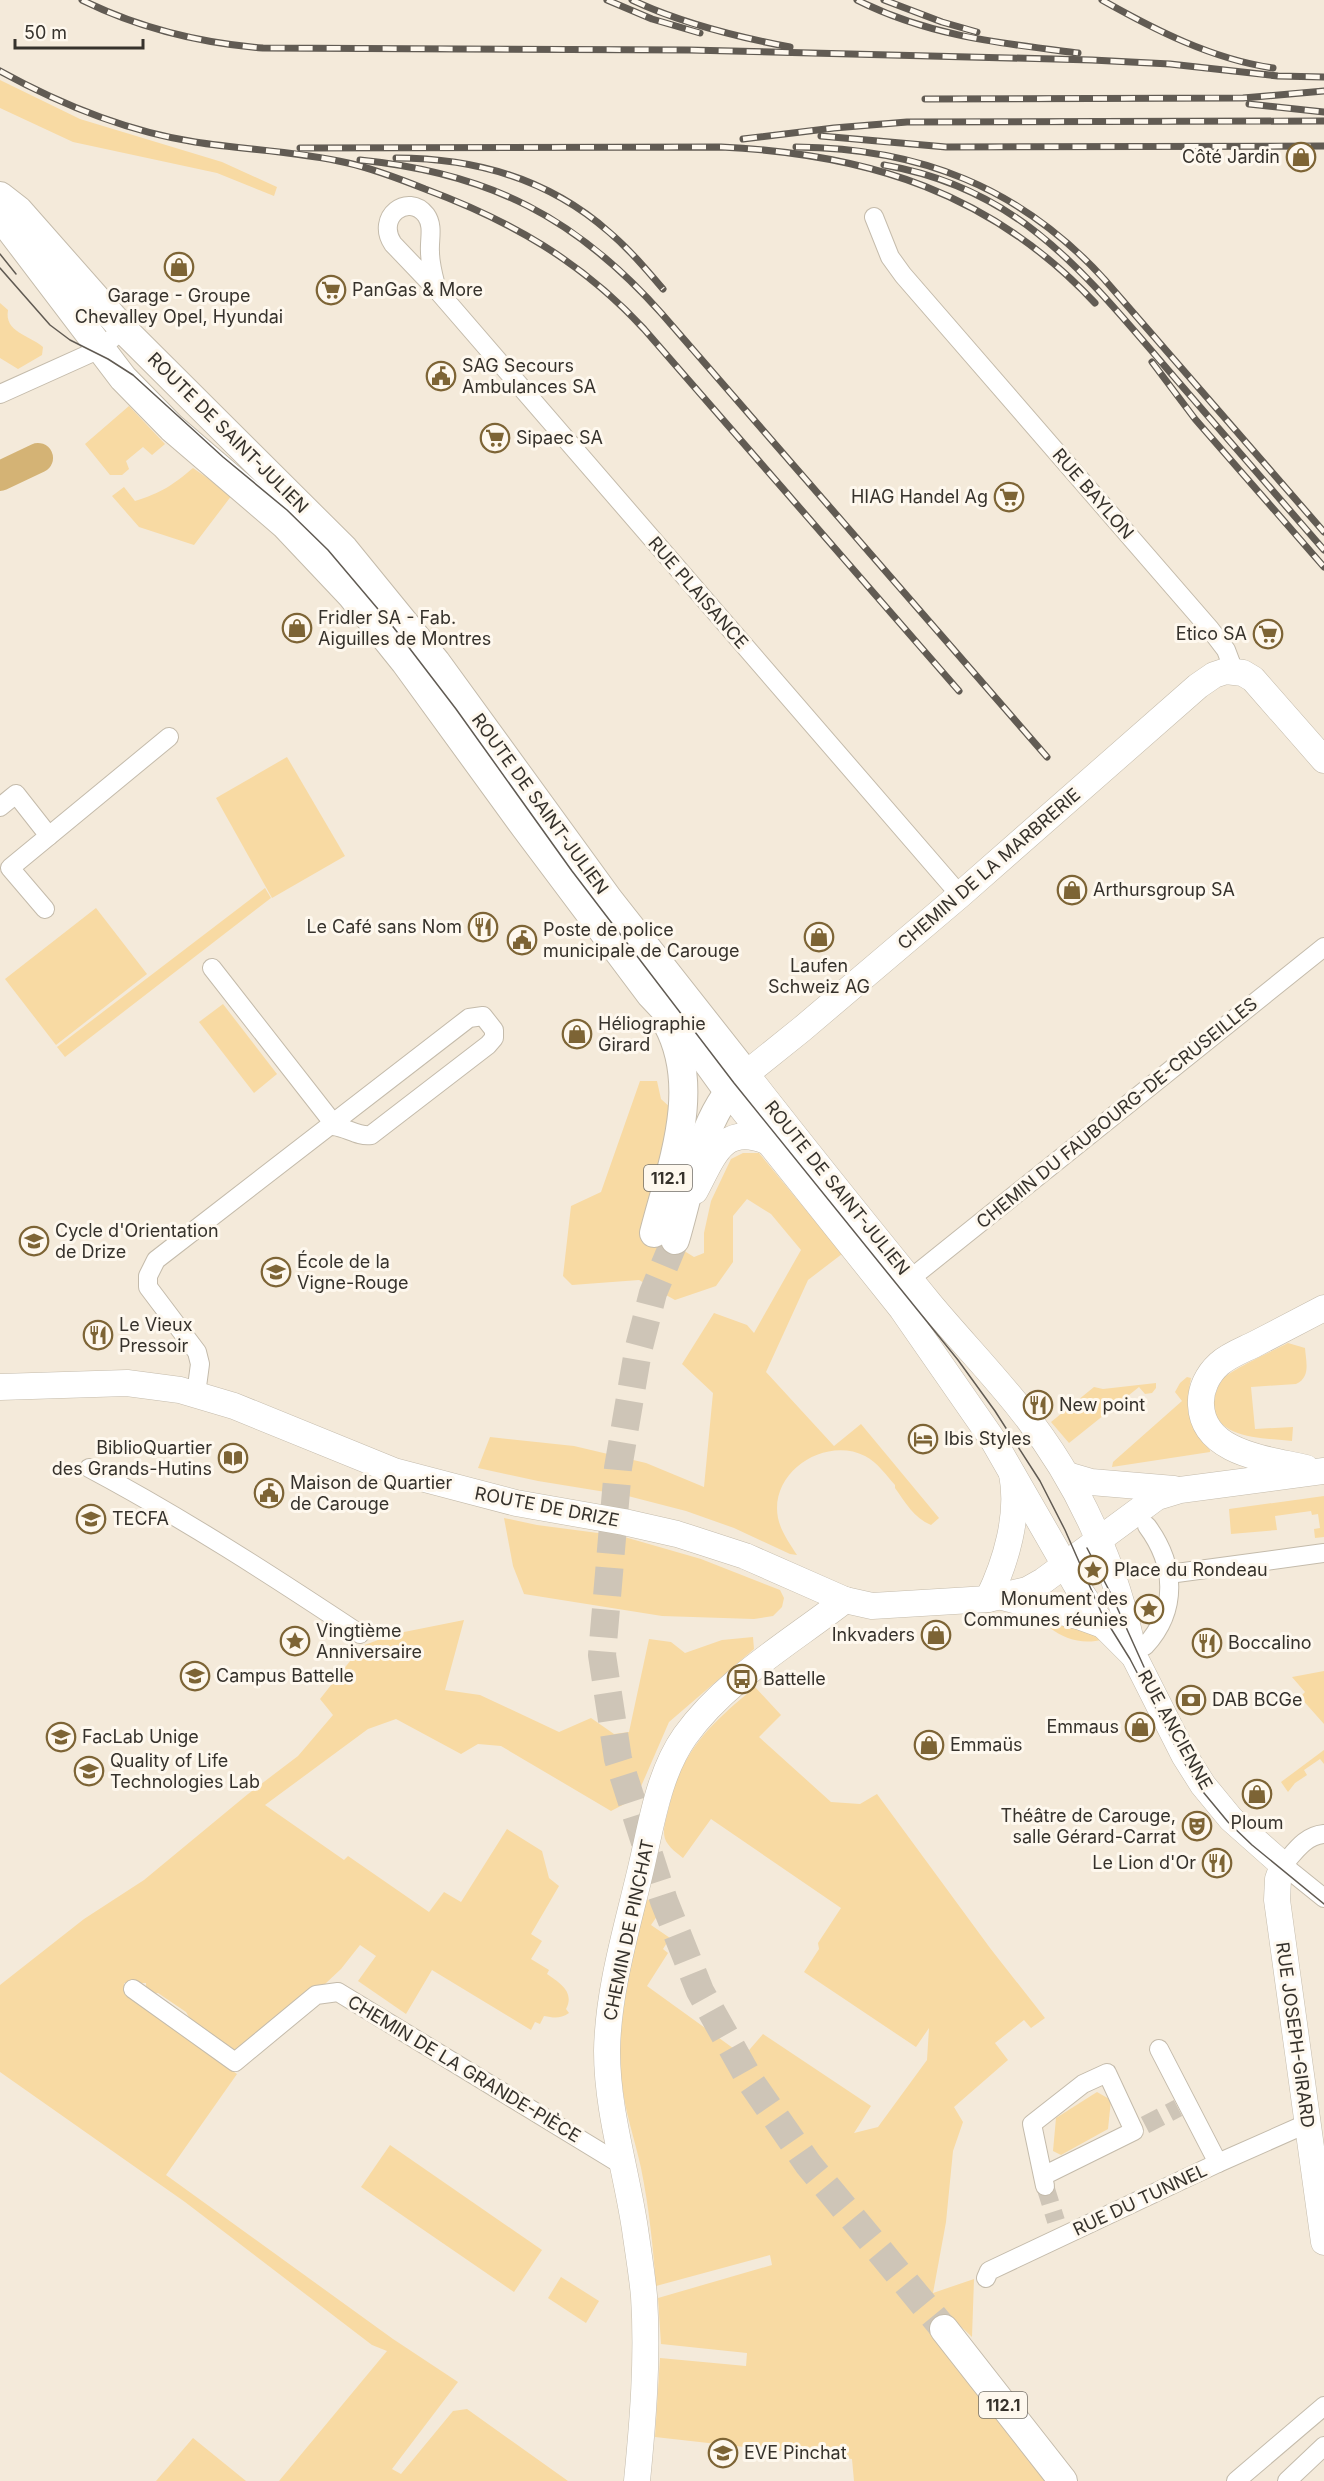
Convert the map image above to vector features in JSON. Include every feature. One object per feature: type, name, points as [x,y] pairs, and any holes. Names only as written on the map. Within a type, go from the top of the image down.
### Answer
[{"type":"main road","name":"ROUTE DE SAINT-JULIEN","points":[[0,196],[18,210],[123,329],[315,518],[365,574],[436,662],[609,900],[701,1017],[727,1082],[766,1141],[902,1309],[993,1440],[1065,1564]]},
{"type":"main road","name":"ROUTE DE SAINT-JULIEN","points":[[0,216],[123,378],[196,450],[272,513],[352,596],[405,662],[651,995],[684,1030],[727,1082],[910,1279],[969,1351],[1010,1395],[1067,1475],[1083,1504],[1108,1531]]},
{"type":"main road","points":[[1234,671],[1243,673],[1258,684],[1324,760]]},
{"type":"main road","name":"CHEMIN DE LA MARBRERIE","points":[[727,1082],[811,1022],[1198,686],[1214,675],[1234,671]]},
{"type":"main road","points":[[651,995],[672,1032],[680,1058],[694,1126]]},
{"type":"main road","points":[[694,1126],[693,1101],[727,1082]]},
{"type":"main road","name":"112.1","points":[[694,1126],[683,1212],[665,1236],[694,1126]]},
{"type":"main road","points":[[683,1212],[715,1155],[724,1144],[741,1135],[750,1135],[766,1141]]},
{"type":"main road","points":[[1322,1471],[1251,1455],[1226,1445],[1205,1423],[1201,1401],[1209,1376],[1224,1360],[1324,1308]]},
{"type":"main road","name":"ROUTE DE DRIZE","points":[[0,1387],[127,1383],[164,1387],[234,1406],[394,1471],[516,1503],[677,1534],[745,1556],[844,1600],[882,1606],[995,1598]]},
{"type":"main road","points":[[995,1598],[1014,1504],[1015,1488],[1012,1471]]},
{"type":"main road","points":[[995,1598],[1036,1586],[1157,1497],[1180,1490],[1322,1471]]},
{"type":"main road","points":[[1067,1475],[1091,1482],[1180,1490]]},
{"type":"main road","points":[[1108,1531],[1126,1620],[1140,1651]]},
{"type":"main road","points":[[1065,1564],[1103,1624],[1140,1651]]},
{"type":"main road","points":[[995,1598],[1103,1624]]},
{"type":"main road","name":"CHEMIN DE PINCHAT","points":[[637,2481],[645,2389],[644,2295],[611,2098],[607,2053],[610,2009],[631,1909],[665,1776],[685,1737],[716,1701],[844,1600]]},
{"type":"main road","name":"RUE ANCIENNE","points":[[1140,1651],[1184,1755],[1203,1785],[1231,1819],[1283,1865]]},
{"type":"main road","name":"RUE JOSEPH-GIRARD","points":[[1283,1865],[1278,1880],[1277,1900],[1306,2124],[1324,2241]]},
{"type":"main road","name":"112.1","points":[[944,2329],[1063,2481]]},
{"type":"street","name":"RUE BAYLON","points":[[874,217],[890,257],[903,275],[1210,630],[1226,650],[1234,671]]},
{"type":"street","name":"RUE PLAISANCE","points":[[437,290],[960,895]]},
{"type":"street","points":[[0,394],[100,349],[123,329]]},
{"type":"street","points":[[45,909],[5,867],[49,836],[169,737]]},
{"type":"street","points":[[0,807],[16,794],[49,836]]},
{"type":"street","name":"CHEMIN DU FAUBOURG-DE-CRUSEILLES","points":[[910,1279],[1324,946]]},
{"type":"street","points":[[212,968],[330,1119],[333,1126]]},
{"type":"street","points":[[196,1394],[200,1364],[197,1352],[148,1287],[150,1268],[164,1253],[333,1126],[469,1018],[483,1016],[494,1030],[494,1038],[488,1045],[371,1135],[363,1136],[345,1127],[333,1126]]},
{"type":"street","points":[[89,1468],[214,1538],[360,1634]]},
{"type":"street","points":[[1140,1651],[1159,1625],[1166,1609],[1169,1593],[1169,1574],[1164,1553],[1147,1526]]},
{"type":"street","points":[[1169,1574],[1324,1553]]},
{"type":"street","points":[[1283,1865],[1301,1844],[1324,1834]]},
{"type":"street","name":"RUE ANCIENNE","points":[[1283,1865],[1324,1898]]},
{"type":"street","name":"CHEMIN DE LA GRANDE-PIÈCE","points":[[132,1989],[235,2062],[316,1995],[338,1992],[622,2165]]},
{"type":"street","name":"RUE DU TUNNEL","points":[[1159,2049],[1182,2106],[1218,2163]]},
{"type":"street","points":[[1107,2073],[1140,2128],[1044,2181],[1032,2124],[1083,2084],[1107,2073]]},
{"type":"street","name":"RUE DU TUNNEL","points":[[986,2278],[988,2271],[1059,2229],[1306,2124]]},
{"type":"street","points":[[1236,2481],[1324,2406]]},
{"type":"street","points":[[1287,2481],[1324,2446]]},
{"type":"shaded area","points":[[0,80],[80,119],[222,162],[277,187],[274,196],[217,173],[73,142],[0,108]]},
{"type":"shaded area","points":[[0,303],[8,310],[10,323],[14,328],[43,347],[42,355],[18,369],[0,358]]},
{"type":"shaded area","points":[[129,406],[165,444],[152,455],[143,447],[126,461],[129,469],[122,475],[110,475],[85,444]]},
{"type":"shaded area","points":[[193,468],[232,495],[194,545],[139,527],[112,496],[124,487],[135,501],[144,498],[166,488]]},
{"type":"shaded area","points":[[287,757],[345,856],[272,898],[216,798]]},
{"type":"shaded area","points":[[265,888],[271,898],[65,1057],[57,1047]]},
{"type":"shaded area","points":[[96,908],[147,974],[56,1045],[5,979]]},
{"type":"shaded area","points":[[223,1004],[277,1074],[254,1093],[199,1022]]},
{"type":"shaded area","points":[[640,1081],[657,1081],[661,1099],[672,1109],[681,1249],[694,1257],[704,1253],[704,1233],[711,1201],[731,1159],[743,1153],[759,1153],[842,1254],[808,1280],[766,1372],[834,1446],[861,1424],[939,1518],[931,1525],[910,1509],[895,1485],[878,1466],[865,1456],[849,1451],[833,1451],[803,1462],[782,1486],[778,1501],[779,1523],[797,1555],[790,1554],[734,1528],[686,1511],[624,1495],[538,1481],[478,1468],[490,1437],[574,1446],[646,1463],[704,1487],[713,1393],[682,1364],[714,1313],[747,1325],[754,1333],[801,1250],[771,1214],[747,1199],[733,1216],[733,1262],[716,1286],[675,1300],[639,1280],[572,1285],[563,1276],[571,1206],[601,1192]]},
{"type":"shaded area","points":[[1288,1343],[1305,1348],[1306,1373],[1301,1381],[1296,1384],[1251,1387],[1255,1429],[1293,1427],[1292,1441],[1242,1434],[1221,1423],[1215,1414],[1214,1401],[1223,1379]]},
{"type":"shaded area","points":[[1187,1377],[1191,1378],[1188,1408],[1192,1425],[1210,1452],[1112,1467],[1113,1462],[1182,1401],[1175,1392]]},
{"type":"shaded area","points":[[1156,1383],[1156,1388],[1152,1393],[1145,1394],[1139,1387],[1069,1443],[1051,1422],[1094,1387],[1103,1389]]},
{"type":"shaded area","points":[[1324,1496],[1324,1537],[1315,1538],[1314,1529],[1320,1528],[1318,1514],[1312,1515],[1311,1511],[1275,1516],[1277,1530],[1231,1534],[1229,1509]]},
{"type":"shaded area","points":[[504,1518],[537,1525],[621,1536],[701,1559],[780,1590],[784,1598],[782,1607],[773,1616],[754,1619],[662,1616],[524,1594],[513,1566]]},
{"type":"shaded area","points":[[1056,1618],[1104,1639],[1089,1642],[1062,1636],[1050,1628]]},
{"type":"shaded area","points":[[464,1620],[445,1690],[480,1695],[559,1732],[591,1718],[614,1734],[629,1732],[649,1639],[671,1642],[685,1653],[722,1640],[753,1637],[754,1649],[669,1722],[636,1798],[611,1811],[501,1746],[478,1744],[461,1754],[396,1719],[368,1729],[265,1805],[344,1860],[348,1856],[429,1912],[444,1892],[461,1902],[507,1829],[542,1851],[549,1878],[559,1886],[531,1934],[542,1941],[531,1959],[549,1970],[547,1974],[565,1988],[569,1998],[566,2009],[569,2013],[566,2015],[557,2018],[544,2016],[540,2024],[535,2022],[531,2030],[432,1970],[406,2014],[358,1981],[376,1956],[360,1945],[341,1969],[325,1984],[302,1997],[239,2050],[233,2050],[193,2024],[186,2012],[158,1993],[152,1994],[146,1989],[146,1983],[124,1983],[124,1993],[237,2074],[166,2175],[393,2339],[458,2382],[392,2469],[401,2474],[453,2411],[467,2409],[568,2481],[279,2481],[387,2351],[372,2345],[185,2202],[0,2072],[0,1985],[84,1919],[144,1880],[298,1756],[333,1715],[320,1699],[362,1646],[394,1634]]},
{"type":"shaded area","points":[[1324,1671],[1324,1724],[1300,1697],[1305,1692],[1292,1677]]},
{"type":"shaded area","points":[[755,1687],[781,1715],[759,1737],[831,1802],[860,1804],[877,1794],[990,1948],[1045,2018],[1031,2028],[1024,2020],[995,2043],[1008,2060],[954,2107],[963,2122],[953,2151],[946,2222],[933,2293],[974,2279],[972,2337],[953,2319],[1046,2481],[854,2481],[852,2459],[655,2437],[660,2358],[746,2366],[747,2353],[661,2344],[658,2298],[772,2265],[770,2255],[656,2286],[646,2197],[625,2105],[620,2061],[626,1990],[646,1899],[664,1906],[651,1925],[670,1938],[663,1949],[668,1953],[647,1986],[744,2056],[763,2034],[871,2106],[854,2133],[878,2127],[927,2060],[929,2028],[916,2047],[804,1972],[819,1949],[818,1943],[841,1908],[711,1819],[683,1858],[666,1841],[664,1831],[669,1807],[690,1753],[712,1726]]},
{"type":"shaded area","points":[[1324,1750],[1324,1764],[1320,1759],[1304,1770],[1307,1775],[1295,1783],[1288,1792],[1281,1782]]},
{"type":"shaded area","points":[[1097,2092],[1111,2100],[1108,2129],[1061,2155],[1053,2151],[1056,2118]]},
{"type":"shaded area","points":[[390,2145],[542,2250],[514,2292],[361,2187]]},
{"type":"shaded area","points":[[561,2277],[599,2301],[586,2323],[548,2298]]},
{"type":"shaded area","points":[[193,2438],[246,2481],[156,2481]]},
{"type":"waterway","points":[[0,476],[38,458]]},
{"type":"tunnel","points":[[675,1240],[653,1293],[638,1351],[618,1468],[602,1655],[618,1759],[664,1901],[700,1991],[751,2082],[808,2164],[944,2329]]},
{"type":"tunnel","points":[[1145,2125],[1178,2108]]},
{"type":"tunnel","points":[[1045,2186],[1056,2221]]},
{"type":"tram line","points":[[0,254],[16,274]]},
{"type":"tram line","points":[[0,268],[50,325],[70,340],[108,359],[133,375],[223,457],[287,510],[328,550],[394,628],[456,709],[572,871],[734,1083],[958,1360],[995,1411],[1040,1481],[1065,1530],[1102,1614],[1130,1659],[1199,1787],[1228,1822],[1252,1845],[1324,1904]]},
{"type":"tram line","points":[[1087,1548],[1144,1667]]},
{"type":"railway","points":[[82,0],[125,19],[170,33],[239,46],[263,48],[689,50],[1092,60],[1170,64],[1278,76],[1324,77]]},
{"type":"railway","points":[[607,0],[652,19],[700,33]]},
{"type":"railway","points":[[632,0],[670,16],[709,28],[790,47]]},
{"type":"railway","points":[[857,0],[884,12],[938,30],[992,41],[1078,53]]},
{"type":"railway","points":[[884,0],[942,22],[977,32]]},
{"type":"railway","points":[[1102,0],[1184,42],[1228,58],[1273,68]]},
{"type":"railway","points":[[0,71],[70,105],[144,131],[195,142],[329,159],[377,171],[457,201],[487,215],[515,229],[570,263],[620,305],[644,329],[959,691]]},
{"type":"railway","points":[[925,99],[1243,98],[1324,91]]},
{"type":"railway","points":[[1249,104],[1324,112]]},
{"type":"railway","points":[[743,139],[907,122],[1324,121]]},
{"type":"railway","points":[[821,136],[946,147],[1324,146]]},
{"type":"railway","points":[[300,148],[721,147],[775,151],[827,159],[877,170],[925,186],[970,207],[1014,233],[1055,265],[1095,303]]},
{"type":"railway","points":[[796,147],[841,149],[884,155],[925,165],[965,179],[1002,197],[1038,220],[1072,247],[1104,279],[1324,532]]},
{"type":"railway","points":[[396,158],[454,162],[482,167],[536,185],[586,214],[609,232],[663,289]]},
{"type":"railway","points":[[360,160],[406,166],[450,176],[490,189],[563,226],[597,251],[630,280],[662,314],[1047,757]]},
{"type":"railway","points":[[884,165],[933,177],[976,194],[1015,217],[1049,243],[1113,306],[1324,550]]},
{"type":"railway","points":[[1152,362],[1195,419],[1324,567]]},
{"type":"place","name":"Côté Jardin","points":[[1301,157]]},
{"type":"place","name":"Garage - Groupe Chevalley Opel, Hyundai","points":[[179,267]]},
{"type":"place","name":"PanGas & More","points":[[331,290]]},
{"type":"place","name":"SAG Secours Ambulances SA","points":[[441,376]]},
{"type":"place","name":"Sipaec SA","points":[[495,438]]},
{"type":"place","name":"HIAG Handel Ag","points":[[1009,497]]},
{"type":"place","name":"Fridler SA - Fab. Aiguilles de Montres","points":[[297,628]]},
{"type":"place","name":"Etico SA","points":[[1268,634]]},
{"type":"place","name":"Arthursgroup SA","points":[[1072,890]]},
{"type":"place","name":"Le Café sans Nom","points":[[483,927]]},
{"type":"place","name":"Laufen Schweiz AG","points":[[819,937]]},
{"type":"place","name":"Poste de police municipale de Carouge","points":[[522,940]]},
{"type":"place","name":"Héliographie Girard","points":[[577,1034]]},
{"type":"place","name":"Cycle d'Orientation de Drize","points":[[34,1241]]},
{"type":"place","name":"École de la Vigne-Rouge","points":[[276,1272]]},
{"type":"place","name":"Le Vieux Pressoir","points":[[98,1335]]},
{"type":"place","name":"New point","points":[[1038,1405]]},
{"type":"place","name":"Ibis Styles","points":[[923,1439]]},
{"type":"place","name":"BiblioQuartier des Grands-Hutins","points":[[233,1458]]},
{"type":"place","name":"Maison de Quartier de Carouge","points":[[269,1493]]},
{"type":"place","name":"TECFA","points":[[91,1519]]},
{"type":"place","name":"Place du Rondeau","points":[[1093,1570]]},
{"type":"place","name":"Monument des Communes réunies","points":[[1149,1609]]},
{"type":"place","name":"Inkvaders","points":[[936,1635]]},
{"type":"place","name":"Vingtième Anniversaire","points":[[295,1641]]},
{"type":"place","name":"Boccalino","points":[[1207,1643]]},
{"type":"place","name":"Campus Battelle","points":[[195,1676]]},
{"type":"place","name":"Battelle","points":[[742,1679]]},
{"type":"place","name":"DAB BCGe","points":[[1191,1700]]},
{"type":"place","name":"Emmaus","points":[[1140,1727]]},
{"type":"place","name":"FacLab Unige","points":[[61,1737]]},
{"type":"place","name":"Emmaüs","points":[[929,1745]]},
{"type":"place","name":"Quality of Life Technologies Lab","points":[[89,1771]]},
{"type":"place","name":"Ploum","points":[[1257,1794]]},
{"type":"place","name":"Théâtre de Carouge, salle Gérard-Carrat","points":[[1197,1826]]},
{"type":"place","name":"Le Lion d'Or","points":[[1217,1863]]},
{"type":"place","name":"EVE Pinchat","points":[[723,2453]]}]
